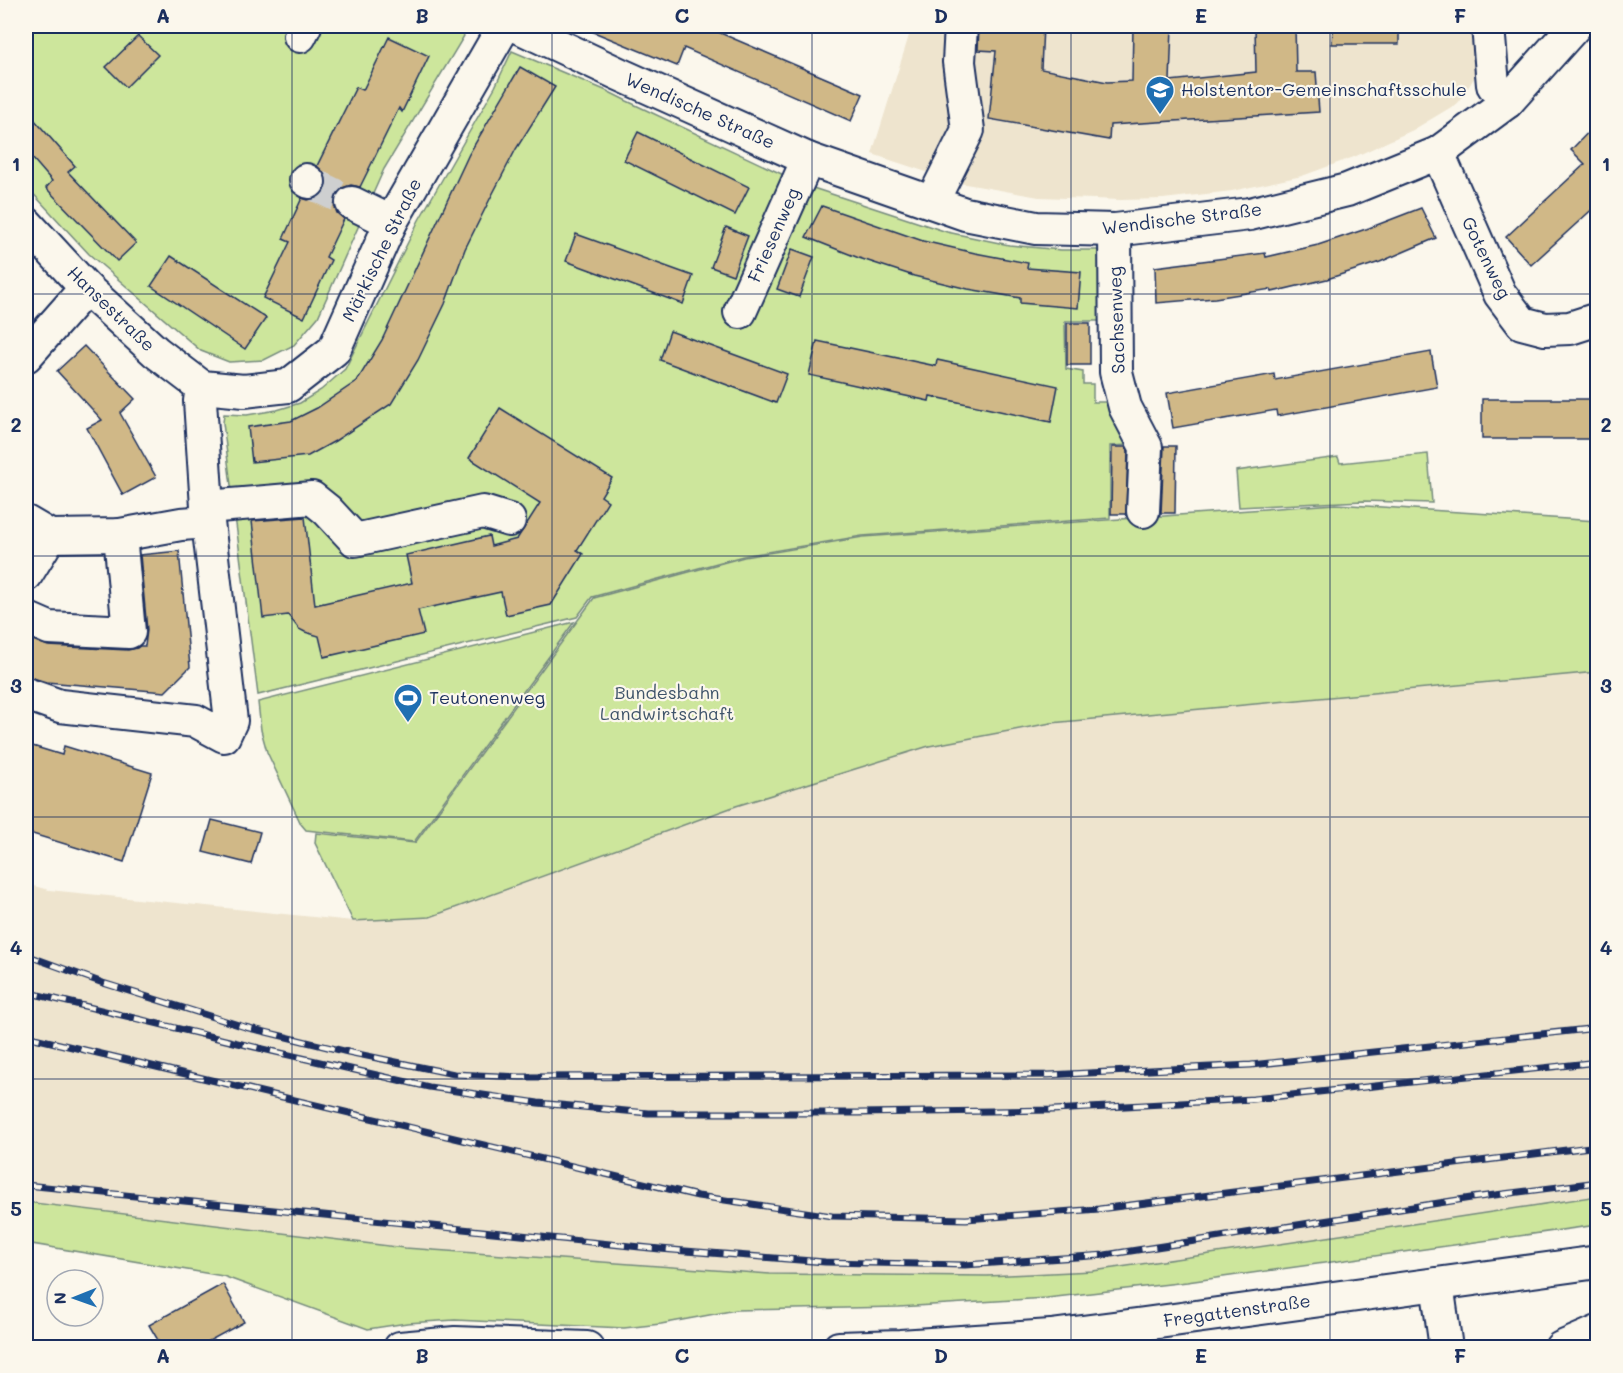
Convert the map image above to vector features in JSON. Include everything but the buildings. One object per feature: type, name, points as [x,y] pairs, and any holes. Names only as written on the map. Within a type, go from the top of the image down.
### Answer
[{"type":"street","name":"Märkische Straße","points":[[202,387],[244,391],[288,386],[334,350],[391,222],[504,26]]},
{"type":"street","name":"Wendische Straße","points":[[517,26],[808,159],[965,214],[1036,228],[1115,230],[1250,214],[1347,190],[1438,153],[1507,102],[1575,26]]},
{"type":"street","points":[[932,202],[968,130],[959,62],[961,26]]},
{"type":"street","points":[[1488,26],[1493,85],[1507,102]]},
{"type":"street","name":"Gotenweg","points":[[1438,153],[1500,294],[1522,323],[1545,329],[1570,328],[1598,319]]},
{"type":"street","name":"Friesenweg","points":[[740,312],[808,159]]},
{"type":"street","points":[[352,203],[391,222]]},
{"type":"street","name":"Hansestraße","points":[[26,223],[86,288],[156,352],[202,387]]},
{"type":"street","name":"Sachsenweg","points":[[1115,230],[1116,372],[1125,407],[1146,447],[1143,511]]},
{"type":"street","points":[[26,356],[86,288]]},
{"type":"street","points":[[26,694],[60,706],[196,721],[224,736],[231,721],[208,514],[200,401],[202,387]]},
{"type":"street","points":[[26,575],[38,529],[120,535],[181,524],[208,514],[312,498],[327,510],[355,540],[483,512],[509,520]]},
{"type":"street","points":[[26,618],[49,628],[129,632],[120,535]]},
{"type":"street","name":"Fregattenstraße","points":[[839,1347],[900,1347],[1051,1336],[1598,1262]]},
{"type":"street","points":[[1437,1284],[1446,1347]]},
{"type":"street","points":[[1561,1347],[1598,1332]]},
{"type":"street","points":[[400,1347],[454,1345],[587,1347]]},
{"type":"shaded area","name":"Holstentor-Gemeinschaftsschule","points":[[912,26],[1474,26],[1478,72],[1458,103],[1413,130],[1354,157],[1302,176],[1232,191],[1163,199],[1039,197],[960,183],[872,154]]},
{"type":"shaded area","points":[[1597,672],[1597,1196],[1093,1271],[987,1276],[770,1274],[405,1248],[26,1202],[26,884],[49,890],[353,921],[430,917],[736,806],[929,746],[1051,723]]},
{"type":"green space","points":[[26,26],[461,26],[464,36],[384,169],[318,317],[294,345],[264,360],[229,362],[201,351],[89,254],[26,186]]},
{"type":"green space","points":[[512,51],[607,91],[807,186],[947,232],[1009,245],[1061,250],[1103,250],[1103,321],[1065,321],[1066,369],[1083,372],[1083,384],[1093,384],[1093,402],[1105,402],[1131,436],[1130,445],[1110,446],[1110,518],[862,536],[743,556],[592,597],[577,617],[258,695],[223,423],[224,414],[247,415],[300,403],[321,390],[345,369],[419,220],[495,87]]},
{"type":"green space","points":[[1428,454],[1432,503],[1363,501],[1239,507],[1236,471],[1338,457],[1340,463]]},
{"type":"green space","name":"Bundesbahn Landwirtschaft","points":[[1335,504],[1597,521],[1597,672],[1051,723],[929,746],[736,806],[430,917],[353,921],[315,843],[316,833],[415,843],[594,598],[744,557],[863,537]]},
{"type":"green space","points":[[574,622],[414,842],[306,830],[301,824],[267,752],[261,730],[258,702]]},
{"type":"green space","points":[[1597,1196],[1597,1225],[1187,1282],[1047,1298],[899,1307],[736,1310],[661,1324],[624,1328],[455,1320],[407,1323],[368,1329],[223,1276],[26,1243],[26,1202],[405,1248],[770,1274],[987,1276],[1093,1271]]},
{"type":"tunnel","points":[[309,182],[352,203]]},
{"type":"railway","points":[[26,955],[103,983],[245,1027],[454,1074],[520,1077],[1048,1075],[1251,1065],[1598,1028]]},
{"type":"railway","points":[[26,992],[429,1087],[538,1103],[648,1113],[1053,1110],[1253,1099],[1598,1062]]},
{"type":"railway","points":[[26,1036],[698,1196],[832,1216],[966,1219],[1099,1209],[1598,1146]]},
{"type":"railway","points":[[26,1185],[660,1249],[825,1262],[965,1265],[1105,1255],[1471,1198],[1598,1182]]},
{"type":"place","name":"Holstentor-Gemeinschaftsschule","points":[[1160,116]]},
{"type":"place","name":"Teutonenweg","points":[[408,724]]}]
